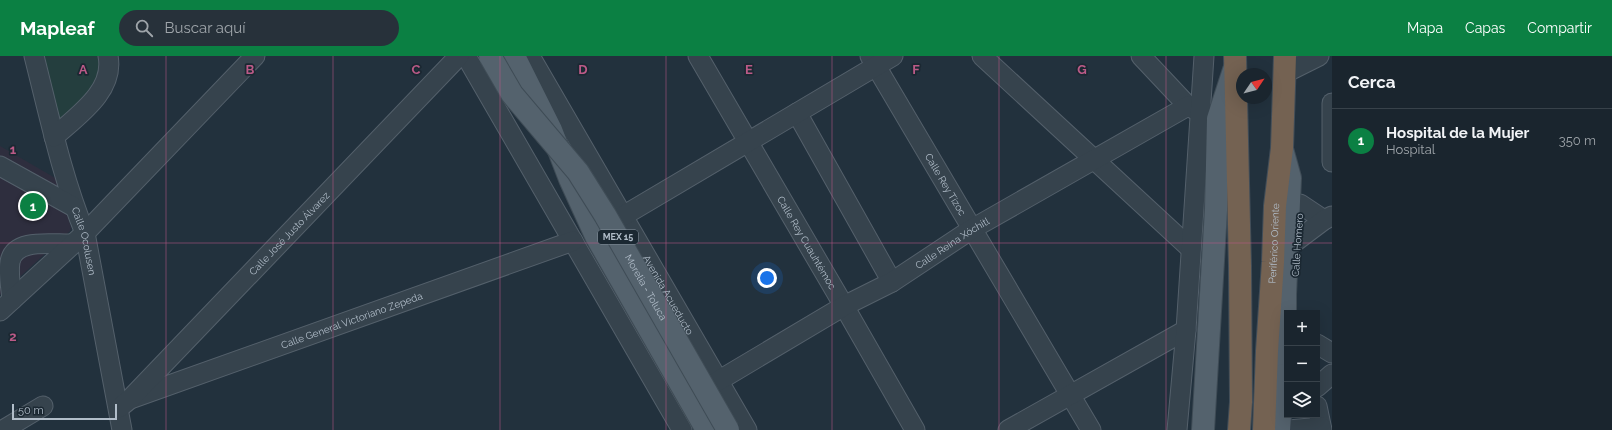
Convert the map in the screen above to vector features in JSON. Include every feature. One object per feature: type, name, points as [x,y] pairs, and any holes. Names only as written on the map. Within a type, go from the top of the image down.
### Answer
[{"type":"highway","points":[[1235,63],[1240,266],[1241,402],[1239,430]]},
{"type":"highway","name":"Periférico Oriente","points":[[1264,430],[1275,206],[1282,148],[1285,65]]},
{"type":"main road","name":"Morelia - Toluca","points":[[490,56],[512,94],[578,172],[606,215],[728,430]]},
{"type":"main road","name":"Morelia - Toluca","points":[[514,56],[551,130],[570,179],[596,236],[707,430]]},
{"type":"main road","points":[[1203,430],[1216,210],[1202,112],[1235,63]]},
{"type":"main road","points":[[1282,148],[1290,178],[1285,346]]},
{"type":"main road","points":[[1279,430],[1284,369]]},
{"type":"main road","points":[[1289,418],[1289,430]]},
{"type":"street","name":"Calle Ocolusen","points":[[34,56],[54,137],[74,207],[79,239],[124,404],[122,430]]},
{"type":"street","points":[[54,137],[96,98],[108,75],[110,65],[108,56]]},
{"type":"street","points":[[6,305],[79,239],[255,56]]},
{"type":"street","name":"Calle José Justo Álvarez","points":[[124,404],[459,56]]},
{"type":"street","points":[[466,56],[682,430]]},
{"type":"street","name":"Avenida Acueducto","points":[[530,56],[624,216],[718,381],[748,430]]},
{"type":"street","name":"Calle Rey Cuauhtémoc","points":[[698,56],[915,430]]},
{"type":"street","points":[[624,216],[797,113],[873,61],[893,56]]},
{"type":"street","points":[[982,56],[1191,249]]},
{"type":"street","points":[[1141,56],[1202,112]]},
{"type":"street","points":[[1177,430],[1186,330],[1196,165],[1202,112],[1204,56]]},
{"type":"street","points":[[1285,65],[1318,56]]},
{"type":"street","name":"Calle Rey Tizoc","points":[[873,61],[1091,430]]},
{"type":"street","points":[[1332,103],[1332,162]]},
{"type":"street","name":"Calle Reina Xóchitl","points":[[718,381],[844,306],[892,282],[972,229],[1094,160],[1202,112]]},
{"type":"street","points":[[797,113],[892,282]]},
{"type":"street","points":[[0,166],[74,207]]},
{"type":"street","name":"Calle Homero","points":[[1290,178],[1300,204],[1296,241],[1293,301],[1294,310]]},
{"type":"street","points":[[1296,241],[1328,218],[1300,204]]},
{"type":"street","points":[[6,305],[10,264],[12,255],[18,248],[26,245],[79,239]]},
{"type":"street","name":"Calle General Victoriano Zepeda","points":[[124,404],[573,241]]},
{"type":"street","points":[[1008,430],[1186,330]]},
{"type":"street","points":[[1320,346],[1332,353]]},
{"type":"street","points":[[1320,384],[1332,374]]},
{"type":"street","points":[[3,430],[43,406]]},
{"type":"street","points":[[1289,430],[1322,428],[1320,418]]},
{"type":"shaded area","points":[[0,146],[57,179],[60,185],[71,228],[70,231],[0,295]]},
{"type":"green space","points":[[38,56],[102,56],[101,80],[61,125]]},
{"type":"place","name":"Hospital de la Mujer","points":[[33,206]]}]
